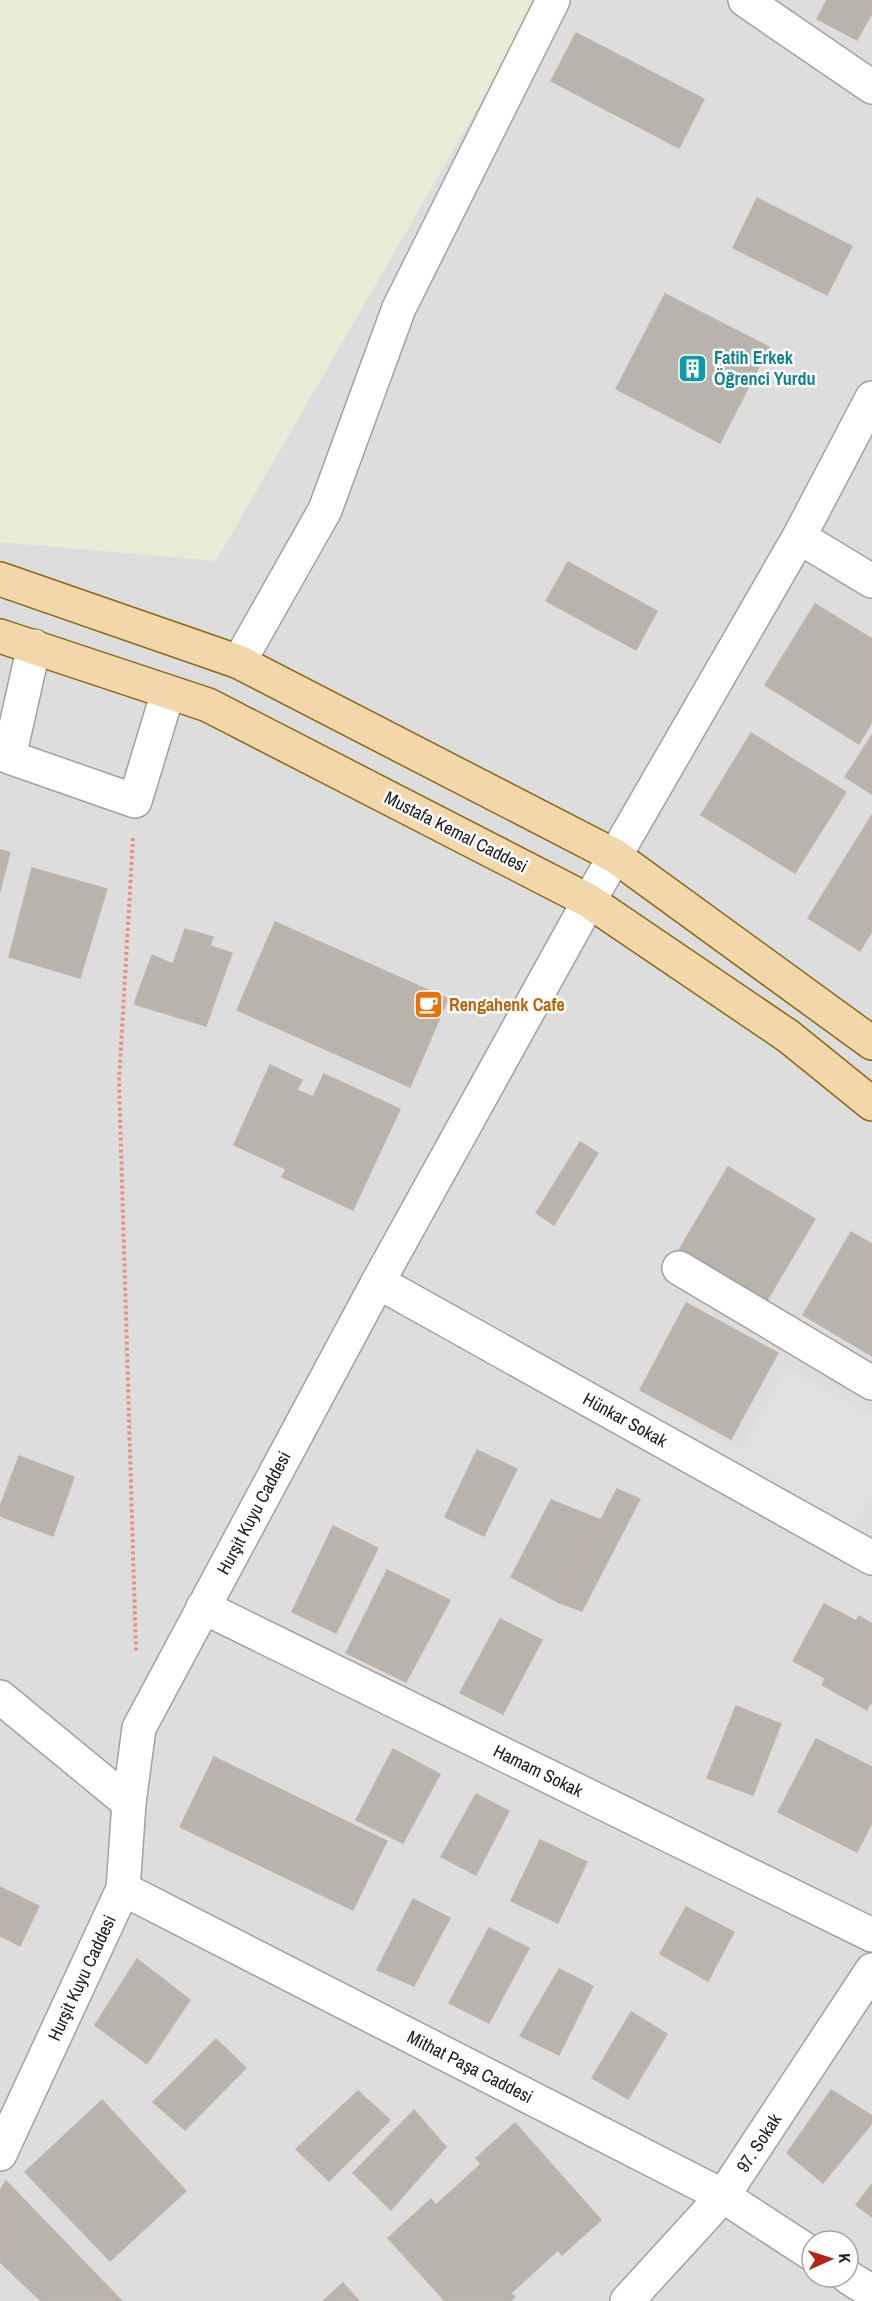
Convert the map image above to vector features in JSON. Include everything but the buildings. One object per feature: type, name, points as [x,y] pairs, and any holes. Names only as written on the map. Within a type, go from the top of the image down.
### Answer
[{"type":"main road","points":[[0,579],[239,662],[615,856],[872,1043]]},
{"type":"main road","name":"Mustafa Kemal Caddesi","points":[[0,636],[208,705],[589,901],[788,1036],[872,1104]]},
{"type":"street","points":[[239,662],[325,510],[399,308],[553,0]]},
{"type":"street","points":[[745,0],[872,87]]},
{"type":"street","name":"Hurşit Kuyu Caddesi","points":[[0,2154],[123,1889],[129,1803],[139,1728],[378,1282],[589,901],[799,537],[872,398]]},
{"type":"street","points":[[799,537],[872,581]]},
{"type":"street","points":[[34,646],[9,757],[135,801],[168,692]]},
{"type":"street","points":[[679,1268],[872,1383]]},
{"type":"street","name":"Hünkar Sokak","points":[[378,1282],[872,1558]]},
{"type":"street","name":"Hamam Sokak","points":[[203,1608],[872,1935]]},
{"type":"street","points":[[0,1697],[129,1803]]},
{"type":"street","name":"Mithat Paşa Caddesi","points":[[123,1889],[723,2196],[800,2246]]},
{"type":"street","name":"97. Sokak","points":[[627,2301],[723,2196],[872,1970]]},
{"type":"path","points":[[135,801],[119,1081],[136,1660]]},
{"type":"shaded area","points":[[540,0],[872,0],[872,2301],[0,2301],[0,542],[216,560]]},
{"type":"shaded area","points":[[787,1366],[872,1415],[872,1497],[849,1540],[630,1420],[645,1398],[741,1449]]},
{"type":"green space","points":[[0,0],[540,0],[216,561],[0,542]]},
{"type":"place","name":"Fatih Erkek Öğrenci Yurdu","points":[[693,368]]},
{"type":"place","name":"Rengahenk Cafe","points":[[428,1005]]}]
